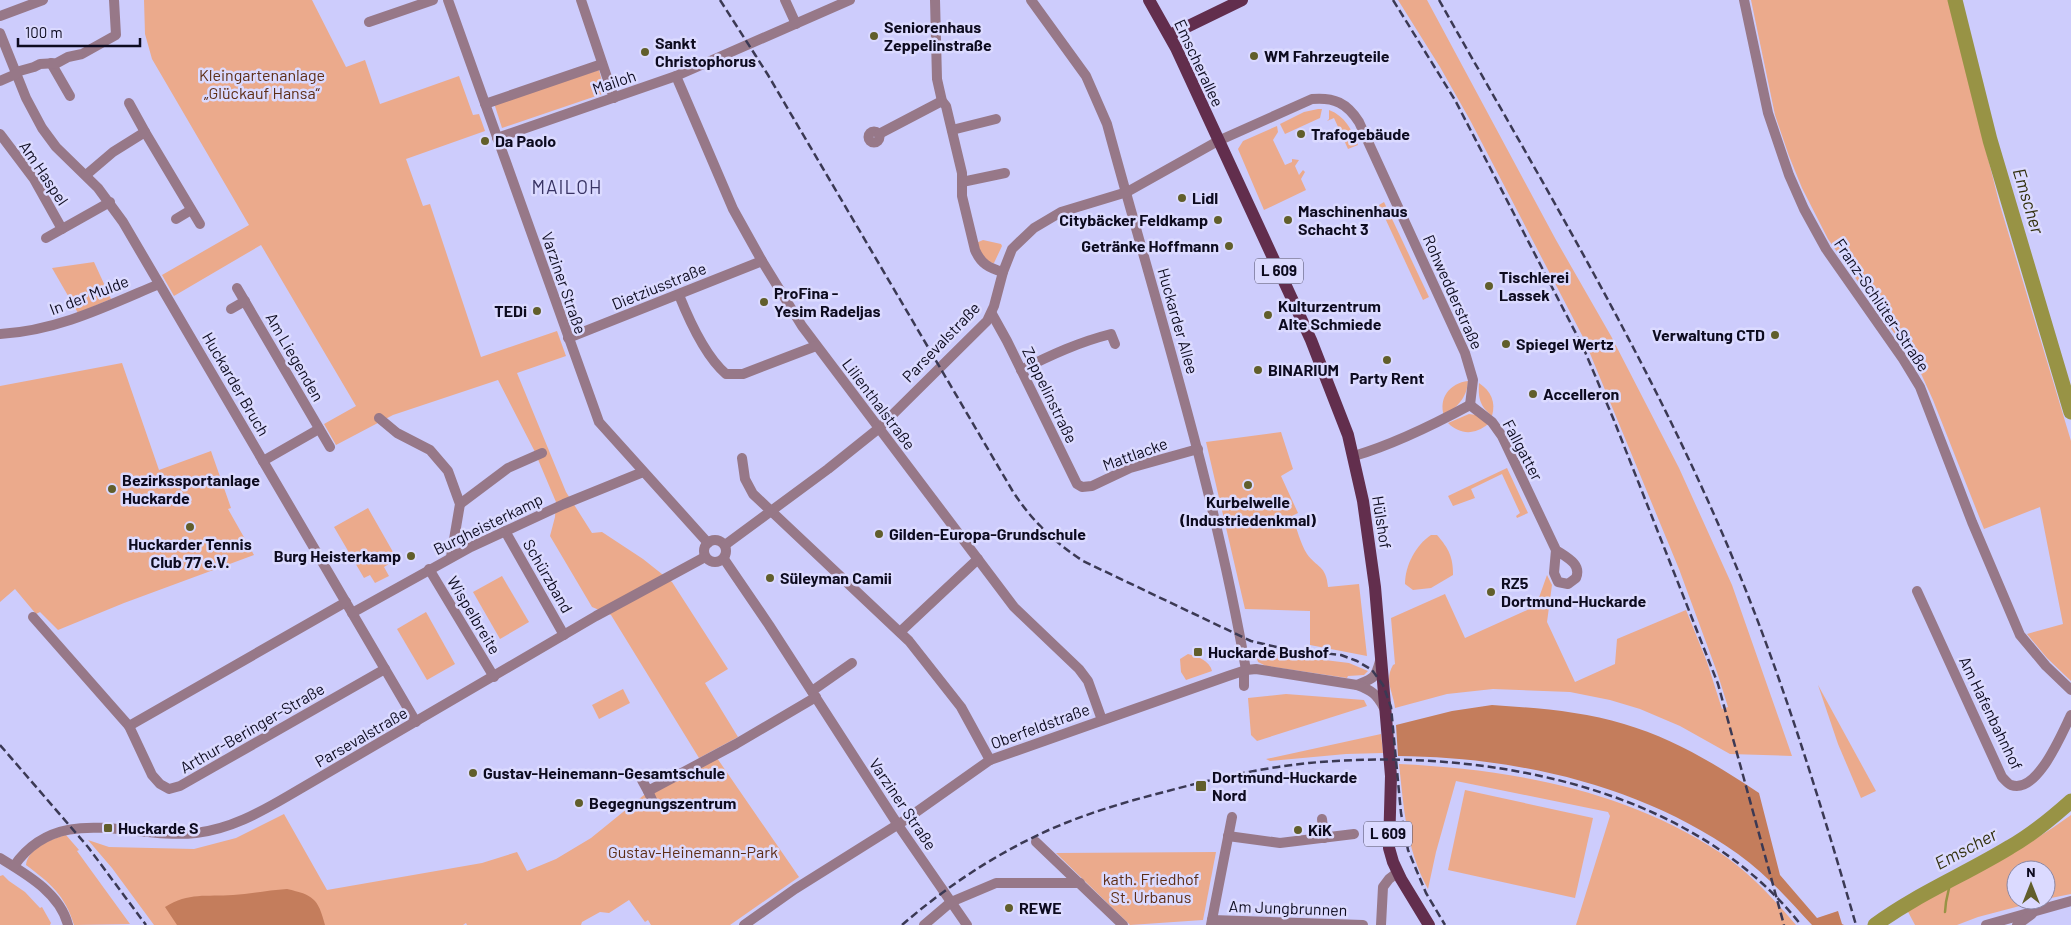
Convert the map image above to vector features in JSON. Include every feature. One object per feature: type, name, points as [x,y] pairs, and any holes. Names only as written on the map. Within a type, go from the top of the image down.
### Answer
[{"type":"main road","name":"Emscherallee","points":[[1149,0],[1170,34],[1218,141]]},
{"type":"main road","points":[[1170,34],[1242,0]]},
{"type":"main road","name":"Hülshof","points":[[1218,141],[1311,340],[1345,425],[1354,456],[1369,538],[1381,659],[1391,776],[1388,841],[1390,855],[1429,925]]},
{"type":"street","points":[[0,16],[43,0]]},
{"type":"street","points":[[0,81],[40,64],[57,64],[68,57],[82,54],[116,35],[114,0]]},
{"type":"street","points":[[369,22],[433,0]]},
{"type":"street","name":"Varziner Straße","points":[[448,0],[599,422],[708,543]]},
{"type":"street","points":[[581,0],[614,98]]},
{"type":"street","points":[[785,0],[796,24]]},
{"type":"street","name":"Mailoh","points":[[497,138],[676,76],[850,0]]},
{"type":"street","points":[[935,0],[937,49],[935,59],[942,100],[946,106],[952,130],[962,182],[962,196],[978,258],[991,268],[1003,272]]},
{"type":"street","name":"Huckarder Allee","points":[[1031,0],[1074,57],[1092,85],[1108,124],[1198,449],[1238,623],[1245,670],[1244,686]]},
{"type":"street","name":"Franz-Schlüter-Straße","points":[[1744,0],[1768,113],[1783,159],[1800,200],[1826,249],[1903,359],[1920,387],[1969,514],[2020,635],[2046,666],[2071,690]]},
{"type":"street","name":"Huckarder Bruch","points":[[0,33],[16,73],[42,128],[56,146],[86,174],[110,202],[416,722]]},
{"type":"street","points":[[51,63],[70,96]]},
{"type":"street","name":"Mailoh","points":[[485,104],[602,64]]},
{"type":"street","name":"Lilienthalstraße","points":[[676,76],[733,209],[762,261],[816,346],[1014,607],[1084,675],[1102,720]]},
{"type":"street","name":"Rohwedderstraße","points":[[1218,141],[1312,99],[1334,99],[1352,111],[1362,128],[1465,353],[1473,380],[1470,405]]},
{"type":"street","points":[[879,134],[942,100]]},
{"type":"street","points":[[129,103],[200,224]]},
{"type":"street","points":[[952,130],[996,119]]},
{"type":"street","points":[[86,174],[106,157],[145,132]]},
{"type":"street","name":"Am Haspel","points":[[0,134],[34,179],[62,229]]},
{"type":"street","name":"Parsevalstraße","points":[[725,545],[878,429],[988,321],[992,314],[1003,272],[1012,249],[1034,228],[1062,212],[1127,192],[1218,141]]},
{"type":"street","points":[[962,182],[1005,173]]},
{"type":"street","name":"Am Haspel","points":[[46,238],[110,202]]},
{"type":"street","points":[[176,219],[191,210]]},
{"type":"street","name":"Dietziusstraße","points":[[568,338],[762,261]]},
{"type":"street","name":"In der Mulde","points":[[0,334],[50,327],[76,319],[159,284]]},
{"type":"street","name":"Am Liegenden","points":[[237,288],[330,447]]},
{"type":"street","points":[[679,295],[700,338],[721,370],[726,374],[743,374],[816,346]]},
{"type":"street","points":[[231,309],[244,301]]},
{"type":"street","name":"Zeppelinstraße","points":[[992,314],[1073,479],[1082,487]]},
{"type":"street","points":[[1021,370],[1071,346],[1091,339],[1112,334],[1115,344]]},
{"type":"street","points":[[1354,456],[1418,432],[1470,405]]},
{"type":"street","name":"Fallgatter","points":[[1470,405],[1492,422],[1502,436],[1556,550]]},
{"type":"street","points":[[379,418],[397,433],[436,455],[448,471],[460,504],[451,557]]},
{"type":"street","points":[[263,461],[319,429]]},
{"type":"street","name":"Mattlacke","points":[[1082,487],[1092,486],[1141,465],[1198,449]]},
{"type":"street","points":[[460,504],[508,468],[542,453]]},
{"type":"street","points":[[742,458],[748,487],[900,632],[961,707],[990,760]]},
{"type":"street","name":"Burgheisterkamp","points":[[352,613],[451,557],[564,504],[643,472]]},
{"type":"street","name":"Schürzband","points":[[505,531],[564,635]]},
{"type":"street","points":[[719,541],[725,545],[724,559],[714,563],[705,557],[704,549],[708,543],[719,541]]},
{"type":"street","name":"Parsevalstraße","points":[[14,866],[24,851],[37,842],[70,830],[108,828],[195,833],[236,823],[280,801],[564,635],[705,557]]},
{"type":"street","name":"Varziner Straße","points":[[724,559],[740,580],[898,825],[967,925]]},
{"type":"street","points":[[900,632],[978,559]]},
{"type":"street","name":"Wispelbreite","points":[[429,569],[494,677]]},
{"type":"street","name":"Am Hafenbahnhof","points":[[1917,591],[2002,778],[2010,785],[2019,786],[2028,783],[2044,767],[2071,715]]},
{"type":"street","points":[[129,726],[346,602]]},
{"type":"street","name":"Arthur-Beringer-Straße","points":[[33,617],[129,726],[152,775],[160,784],[169,789],[180,786],[385,669]]},
{"type":"street","points":[[1357,684],[1370,680],[1376,675],[1381,659]]},
{"type":"street","points":[[648,791],[736,744],[814,694],[852,664]]},
{"type":"street","name":"Oberfeldstraße","points":[[744,925],[795,889],[898,825],[990,760],[1245,670],[1256,669],[1357,684],[1371,690],[1378,696],[1385,711]]},
{"type":"street","points":[[642,780],[654,802]]},
{"type":"street","points":[[1212,923],[1232,817]]},
{"type":"street","points":[[1322,819],[1324,838]]},
{"type":"street","points":[[1228,836],[1278,843],[1354,834]]},
{"type":"street","points":[[1036,842],[1123,925]]},
{"type":"street","points":[[0,858],[50,893],[58,904],[68,925]]},
{"type":"street","points":[[1381,925],[1383,887],[1398,872]]},
{"type":"street","points":[[924,925],[951,902],[996,884],[1080,883]]},
{"type":"street","points":[[1986,925],[2020,919],[2039,909],[2071,901]]},
{"type":"street","name":"Am Jungbrunnen","points":[[1212,923],[1363,925]]},
{"type":"green space","name":"Kleingartenanlage „Glückauf Hansa“","points":[[144,0],[312,0],[346,67],[365,60],[380,104],[459,76],[473,115],[479,114],[485,131],[406,159],[423,206],[430,204],[481,357],[557,331],[566,356],[517,373],[566,492],[592,533],[602,532],[643,559],[672,582],[728,669],[705,683],[738,737],[699,758],[611,615],[592,607],[550,536],[555,517],[556,502],[534,450],[498,380],[393,415],[336,445],[324,424],[356,406],[261,245],[174,296],[162,275],[249,225],[152,59],[145,34]]},
{"type":"green space","points":[[1398,0],[1427,0],[1556,240],[1611,336],[1679,468],[1732,585],[1792,756],[1730,754],[1680,726],[1640,709],[1610,700],[1570,692],[1493,689],[1447,694],[1395,708],[1389,681],[1390,671],[1395,664],[1391,618],[1445,594],[1465,638],[1536,606],[1547,575],[1552,585],[1547,622],[1575,682],[1615,664],[1617,639],[1686,610],[1707,662],[1722,709],[1728,707],[1679,569],[1584,339],[1470,120],[1440,67]]},
{"type":"green space","points":[[1751,0],[1948,0],[1999,202],[2071,441],[2071,681],[2047,658],[2027,634],[2063,624],[2040,507],[1984,529],[1918,367],[1828,239],[1802,188],[1775,115]]},
{"type":"green space","points":[[599,70],[605,93],[502,128],[494,103]]},
{"type":"green space","points":[[1322,109],[1320,118],[1285,134],[1280,124],[1304,112]]},
{"type":"green space","points":[[1329,110],[1344,120],[1358,145],[1348,149],[1334,118],[1327,121],[1329,119]]},
{"type":"green space","points":[[1277,126],[1278,132],[1273,140],[1285,165],[1292,162],[1292,159],[1299,160],[1295,166],[1299,175],[1303,170],[1305,172],[1301,179],[1306,190],[1264,210],[1238,149],[1243,141]]},
{"type":"green space","points":[[1384,202],[1429,297],[1423,300],[1379,205]]},
{"type":"green space","points":[[983,240],[1001,244],[1002,246],[994,263],[987,261],[979,250],[976,243]]},
{"type":"green space","points":[[94,262],[111,299],[78,313],[52,268]]},
{"type":"green space","name":"Bezirkssportanlage Huckarde","points":[[122,363],[159,470],[211,451],[231,508],[228,509],[254,555],[124,603],[58,630],[40,612],[36,614],[15,589],[0,602],[0,386]]},
{"type":"green space","points":[[1468,381],[1466,392],[1460,402],[1444,416],[1443,403],[1447,392],[1456,385]]},
{"type":"green space","points":[[1479,383],[1492,397],[1492,416],[1481,402]]},
{"type":"green space","points":[[1469,414],[1476,415],[1488,424],[1473,432],[1468,432],[1457,430],[1448,423]]},
{"type":"green space","points":[[1281,432],[1293,469],[1281,476],[1298,513],[1292,516],[1300,540],[1307,554],[1323,571],[1328,587],[1359,584],[1367,656],[1310,645],[1310,611],[1245,609],[1206,442]]},
{"type":"green space","points":[[1507,468],[1528,513],[1517,518],[1516,516],[1520,513],[1502,474],[1471,489],[1475,498],[1453,506],[1448,496]]},
{"type":"green space","points":[[368,508],[397,559],[384,567],[389,576],[375,583],[370,575],[364,578],[334,527]]},
{"type":"green space","points":[[1431,535],[1437,535],[1445,545],[1451,558],[1453,575],[1431,588],[1413,590],[1405,584],[1409,563],[1416,550]]},
{"type":"green space","points":[[502,576],[529,622],[500,639],[473,592]]},
{"type":"green space","points":[[426,612],[455,664],[427,680],[397,629]]},
{"type":"green space","points":[[1254,648],[1268,653],[1349,663],[1368,671],[1364,675],[1348,676],[1347,678],[1266,666],[1258,662]]},
{"type":"green space","points":[[1188,654],[1209,664],[1212,671],[1186,680],[1181,672],[1180,659]]},
{"type":"green space","points":[[1818,685],[1876,791],[1861,798],[1838,744]]},
{"type":"green space","points":[[623,689],[630,703],[599,719],[592,705]]},
{"type":"green space","points":[[1286,694],[1364,700],[1367,706],[1257,741],[1251,735],[1248,698]]},
{"type":"green space","points":[[1381,734],[1383,753],[1346,754],[1270,761],[1266,759]]},
{"type":"green space","name":"Gustav-Heinemann-Park","points":[[717,758],[799,877],[730,925],[651,925],[648,920],[645,922],[629,900],[609,913],[600,912],[582,922],[581,925],[467,925],[466,923],[463,925],[154,925],[112,868],[88,840],[109,847],[194,849],[236,838],[284,814],[327,890],[482,863],[517,852],[527,871],[556,859],[591,838],[644,795]]},
{"type":"green space","points":[[1399,764],[1482,771],[1524,778],[1606,798],[1645,813],[1683,831],[1730,860],[1760,886],[1796,925],[1576,925],[1610,816],[1608,812],[1456,781],[1436,852],[1428,889],[1410,843]]},
{"type":"green space","points":[[1465,790],[1593,818],[1575,898],[1448,870]]},
{"type":"green space","points":[[2071,815],[2071,894],[2056,897],[2056,860],[2006,860],[2006,910],[1957,925],[1915,925],[1906,908],[1970,876]]},
{"type":"green space","points":[[66,835],[79,850],[77,851],[130,924],[74,925],[66,906],[56,890],[26,865],[31,854],[41,845]]},
{"type":"green space","name":"kath. Friedhof St. Urbanus","points":[[1216,852],[1203,920],[1130,925],[1056,853]]},
{"type":"green space","points":[[3,875],[25,892],[40,908],[42,907],[51,923],[50,925],[0,925],[0,876]]},
{"type":"shaded area","points":[[1492,705],[1575,713],[1624,724],[1660,737],[1694,753],[1727,772],[1759,793],[1780,875],[1817,918],[1838,911],[1844,925],[1812,925],[1768,879],[1738,854],[1700,830],[1661,810],[1619,793],[1532,769],[1487,762],[1398,756],[1396,725],[1452,711]]},
{"type":"shaded area","points":[[287,889],[303,893],[313,899],[320,909],[325,925],[177,925],[165,907],[190,897]]},
{"type":"waterway","name":"Emscher","points":[[1955,0],[1990,140],[2071,412]]},
{"type":"waterway","name":"Emscher","points":[[1875,925],[1925,894],[2018,842],[2042,826],[2071,801]]},
{"type":"waterway","points":[[1945,912],[1951,879]]},
{"type":"railway","points":[[720,0],[768,75],[1012,490],[1043,529],[1083,561],[1251,641],[1285,649],[1341,655],[1357,661],[1372,670],[1383,685],[1391,707],[1401,813],[1408,850],[1426,893],[1445,925]]},
{"type":"railway","points":[[1393,0],[1455,100],[1583,347],[1718,684],[1784,925]]},
{"type":"railway","points":[[1439,0],[1548,191],[1619,321],[1653,386],[1716,519],[1757,618],[1793,719],[1856,925]]},
{"type":"railway","points":[[0,745],[88,847],[146,925]]},
{"type":"railway","points":[[902,925],[973,871],[1031,838],[1093,813],[1182,787],[1254,771],[1309,763],[1374,760],[1442,762],[1510,770],[1577,785],[1641,808],[1701,838],[1755,877],[1801,925]]},
{"type":"place","name":"Seniorenhaus Zeppelinstraße","points":[[874,36]]},
{"type":"place","name":"Sankt Christophorus","points":[[645,52]]},
{"type":"place","name":"WM Fahrzeugteile","points":[[1254,56]]},
{"type":"place","name":"Trafogebäude","points":[[1301,134]]},
{"type":"place","name":"Da Paolo","points":[[485,141]]},
{"type":"place","name":"Lidl","points":[[1182,198]]},
{"type":"place","name":"Citybäcker Feldkamp","points":[[1218,220]]},
{"type":"place","name":"Maschinenhaus Schacht 3","points":[[1288,220]]},
{"type":"place","name":"Getränke Hoffmann","points":[[1229,246]]},
{"type":"place","name":"Tischlerei Lassek","points":[[1489,286]]},
{"type":"place","name":"ProFina - Yesim Radeljas","points":[[764,302]]},
{"type":"place","name":"TEDi","points":[[537,311]]},
{"type":"place","name":"Kulturzentrum Alte Schmiede","points":[[1268,315]]},
{"type":"place","name":"Verwaltung CTD","points":[[1775,335]]},
{"type":"place","name":"Spiegel Wertz","points":[[1506,344]]},
{"type":"place","name":"Party Rent","points":[[1387,360]]},
{"type":"place","name":"BINARIUM","points":[[1258,370]]},
{"type":"place","name":"Accelleron","points":[[1533,394]]},
{"type":"place","name":"Kurbelwelle (Industriedenkmal)","points":[[1248,485]]},
{"type":"place","name":"Bezirkssportanlage Huckarde","points":[[112,489]]},
{"type":"place","name":"Huckarder Tennis Club 77 e.V.","points":[[190,527]]},
{"type":"place","name":"Gilden-Europa-Grundschule","points":[[879,534]]},
{"type":"place","name":"Burg Heisterkamp","points":[[411,556]]},
{"type":"place","name":"Süleyman Camii","points":[[770,578]]},
{"type":"place","name":"RZ5 Dortmund-Huckarde","points":[[1491,592]]},
{"type":"place","name":"Huckarde Bushof","points":[[1198,652]]},
{"type":"place","name":"Gustav-Heinemann-Gesamtschule","points":[[473,773]]},
{"type":"place","name":"Dortmund-Huckarde Nord","points":[[1201,786]]},
{"type":"place","name":"Begegnungszentrum","points":[[579,803]]},
{"type":"place","name":"Huckarde S","points":[[108,828]]},
{"type":"place","name":"KiK","points":[[1298,830]]},
{"type":"place","name":"REWE","points":[[1009,908]]},
{"type":"district","name":"MAILOH","points":[[567,187]]}]
